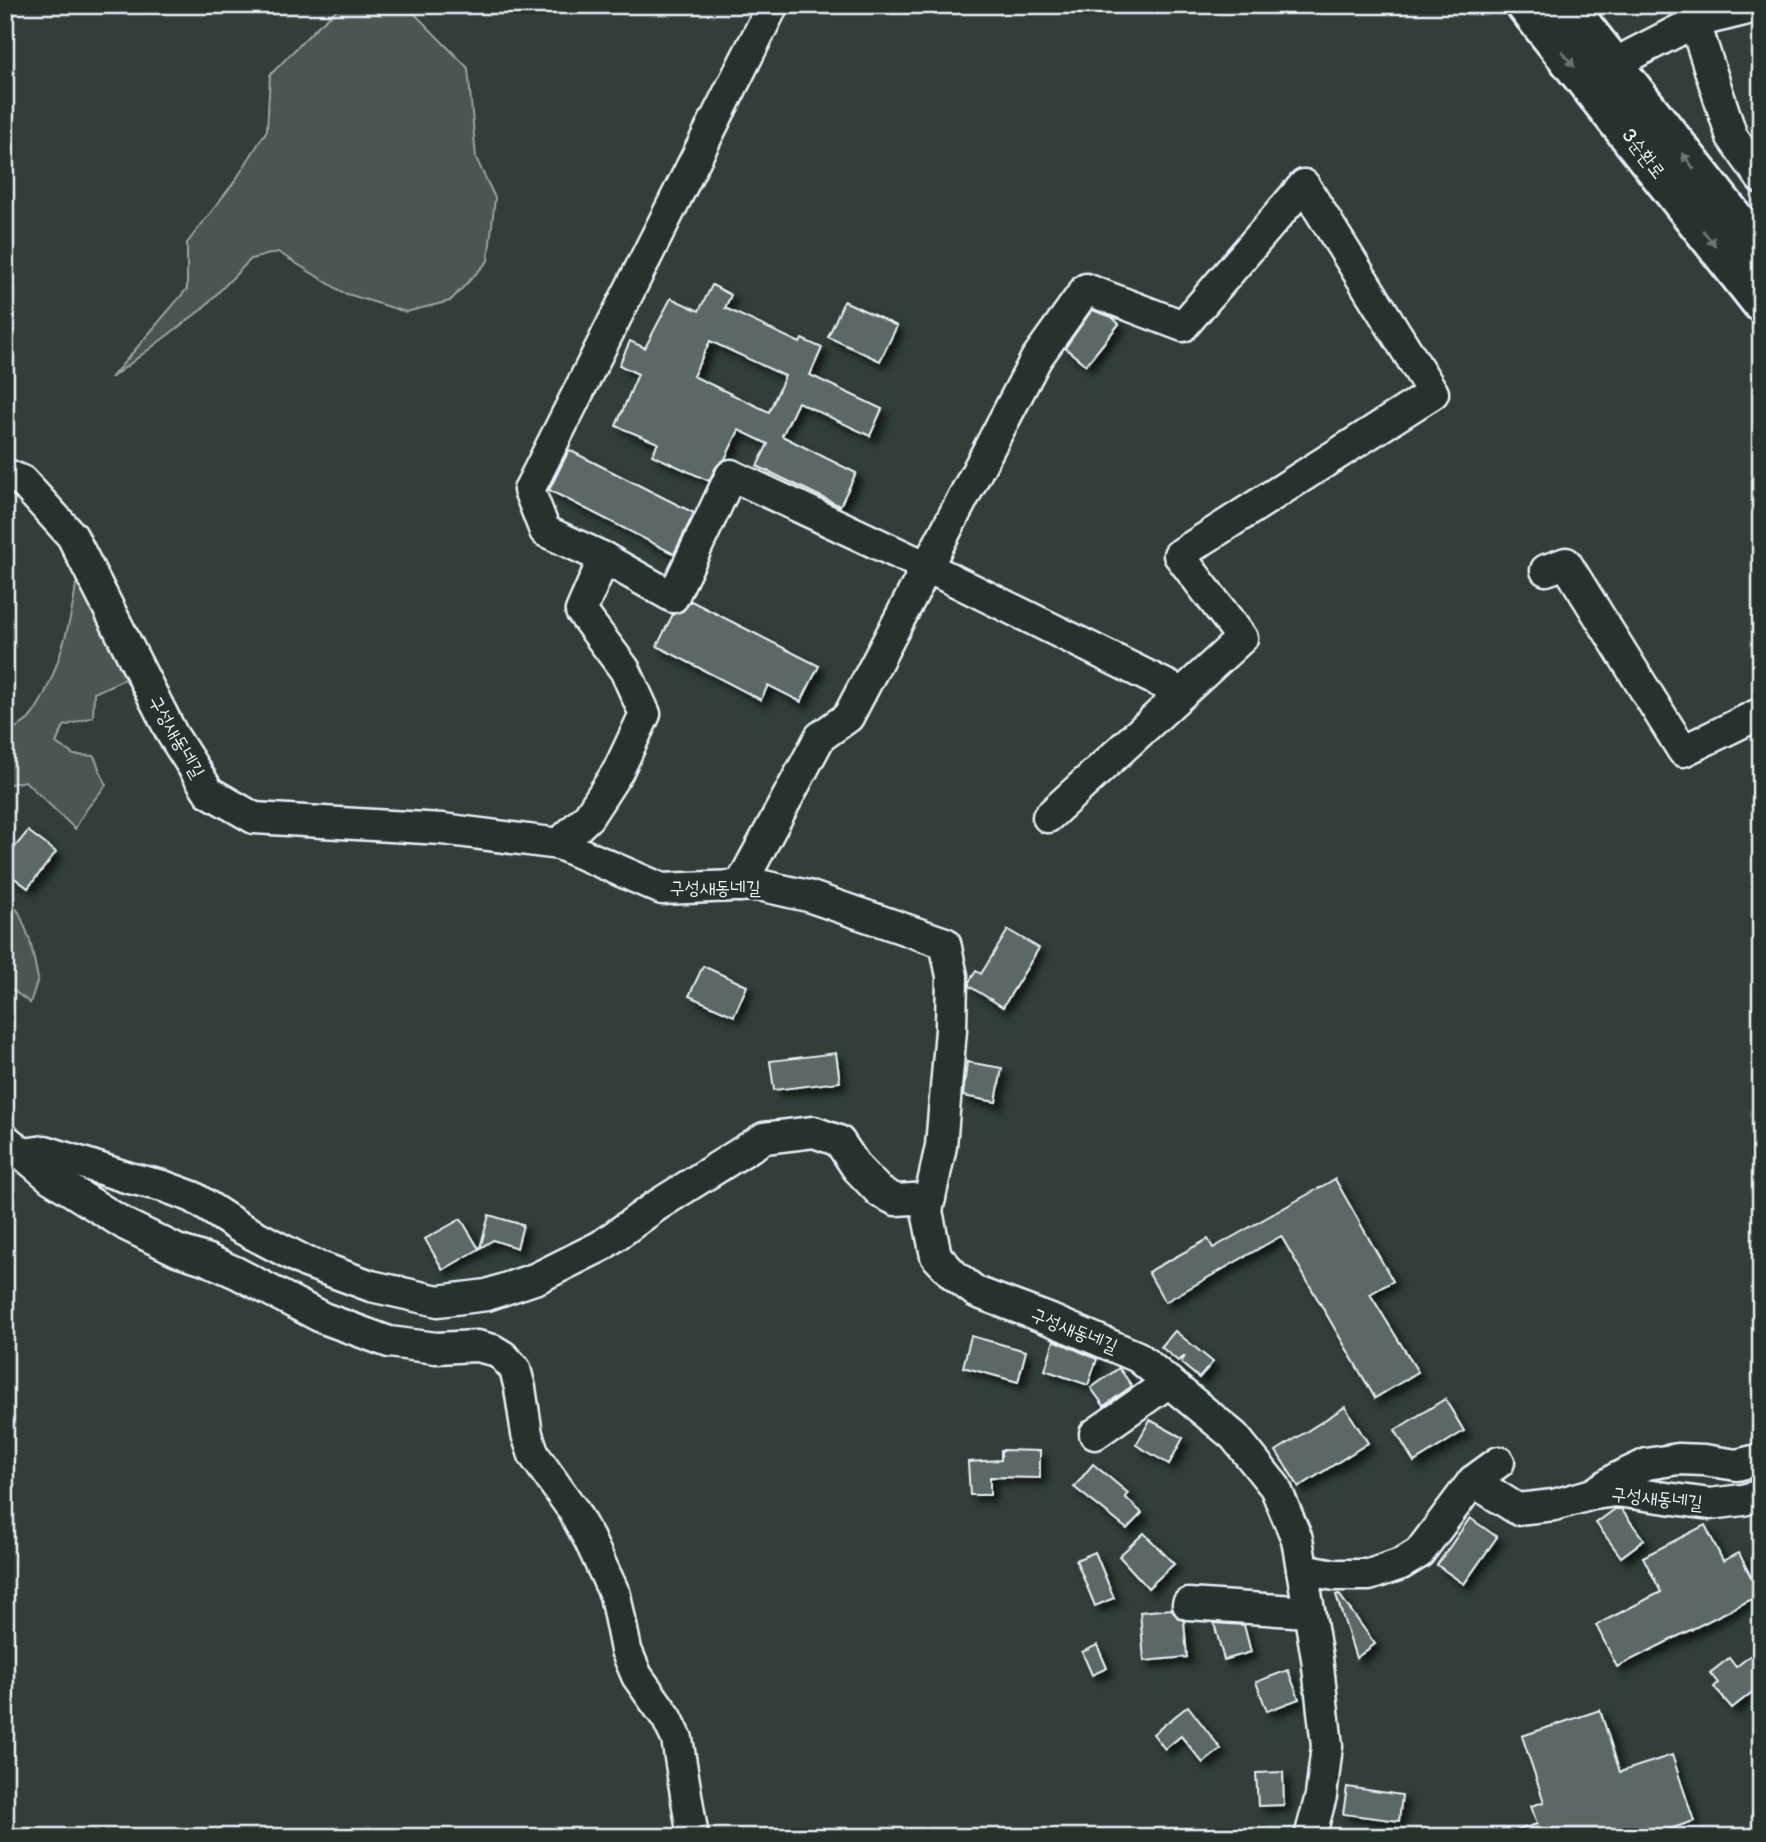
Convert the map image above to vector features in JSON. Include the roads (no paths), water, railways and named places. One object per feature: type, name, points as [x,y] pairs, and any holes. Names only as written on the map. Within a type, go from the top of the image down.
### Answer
[{"type":"highway","name":"3순환로","points":[[1526,5],[1761,302]]},
{"type":"highway","name":"3순환로","points":[[1566,5],[1761,253]]},
{"type":"street","points":[[773,5],[529,490],[545,531],[604,558],[673,597],[731,475],[927,567],[1182,693]]},
{"type":"street","points":[[1631,55],[1692,14],[1761,6]]},
{"type":"street","points":[[1692,14],[1732,137],[1760,177]]},
{"type":"street","points":[[740,886],[820,737],[848,717],[1036,359],[1086,289],[1183,326],[1304,185],[1433,393],[1179,555],[1242,638],[1048,817]]},
{"type":"street","name":"구성새동네길","points":[[5,474],[22,481],[72,536],[172,734],[209,792],[254,818],[442,830],[559,844],[662,889],[760,885],[808,896],[945,943],[952,976],[951,1030],[941,1146],[927,1210],[936,1256],[976,1292],[1138,1357],[1234,1436],[1275,1487],[1297,1539],[1327,1746],[1321,1796],[1310,1837]]},
{"type":"street","points":[[559,844],[587,817],[618,771],[645,714],[625,670],[581,611],[604,558]]},
{"type":"street","points":[[1546,570],[1566,563],[1683,751],[1761,713]]},
{"type":"street","points":[[14,1146],[45,1151],[163,1186],[193,1197],[239,1227],[306,1262],[371,1286],[438,1301],[487,1295],[537,1278],[601,1246],[656,1206],[764,1138],[814,1132],[839,1142],[880,1192],[896,1200],[930,1198]]},
{"type":"street","points":[[14,1146],[51,1178],[126,1225],[177,1250],[237,1273],[323,1318],[389,1342],[436,1348],[477,1346],[503,1356],[515,1369],[527,1434],[534,1455],[573,1510],[589,1539],[615,1595],[626,1650],[637,1676],[667,1718],[677,1739],[693,1837]]},
{"type":"street","points":[[1095,1434],[1169,1382]]},
{"type":"street","name":"구성새동네길","points":[[1593,1494],[1617,1478],[1647,1464],[1704,1460],[1737,1465],[1761,1459]]},
{"type":"street","points":[[1302,1569],[1335,1575],[1368,1575],[1401,1564],[1419,1553],[1473,1481],[1499,1462]]},
{"type":"street","name":"구성새동네길","points":[[1473,1481],[1517,1509],[1554,1505],[1593,1494],[1616,1491],[1710,1504],[1761,1495]]},
{"type":"street","points":[[1188,1604],[1309,1612]]}]
